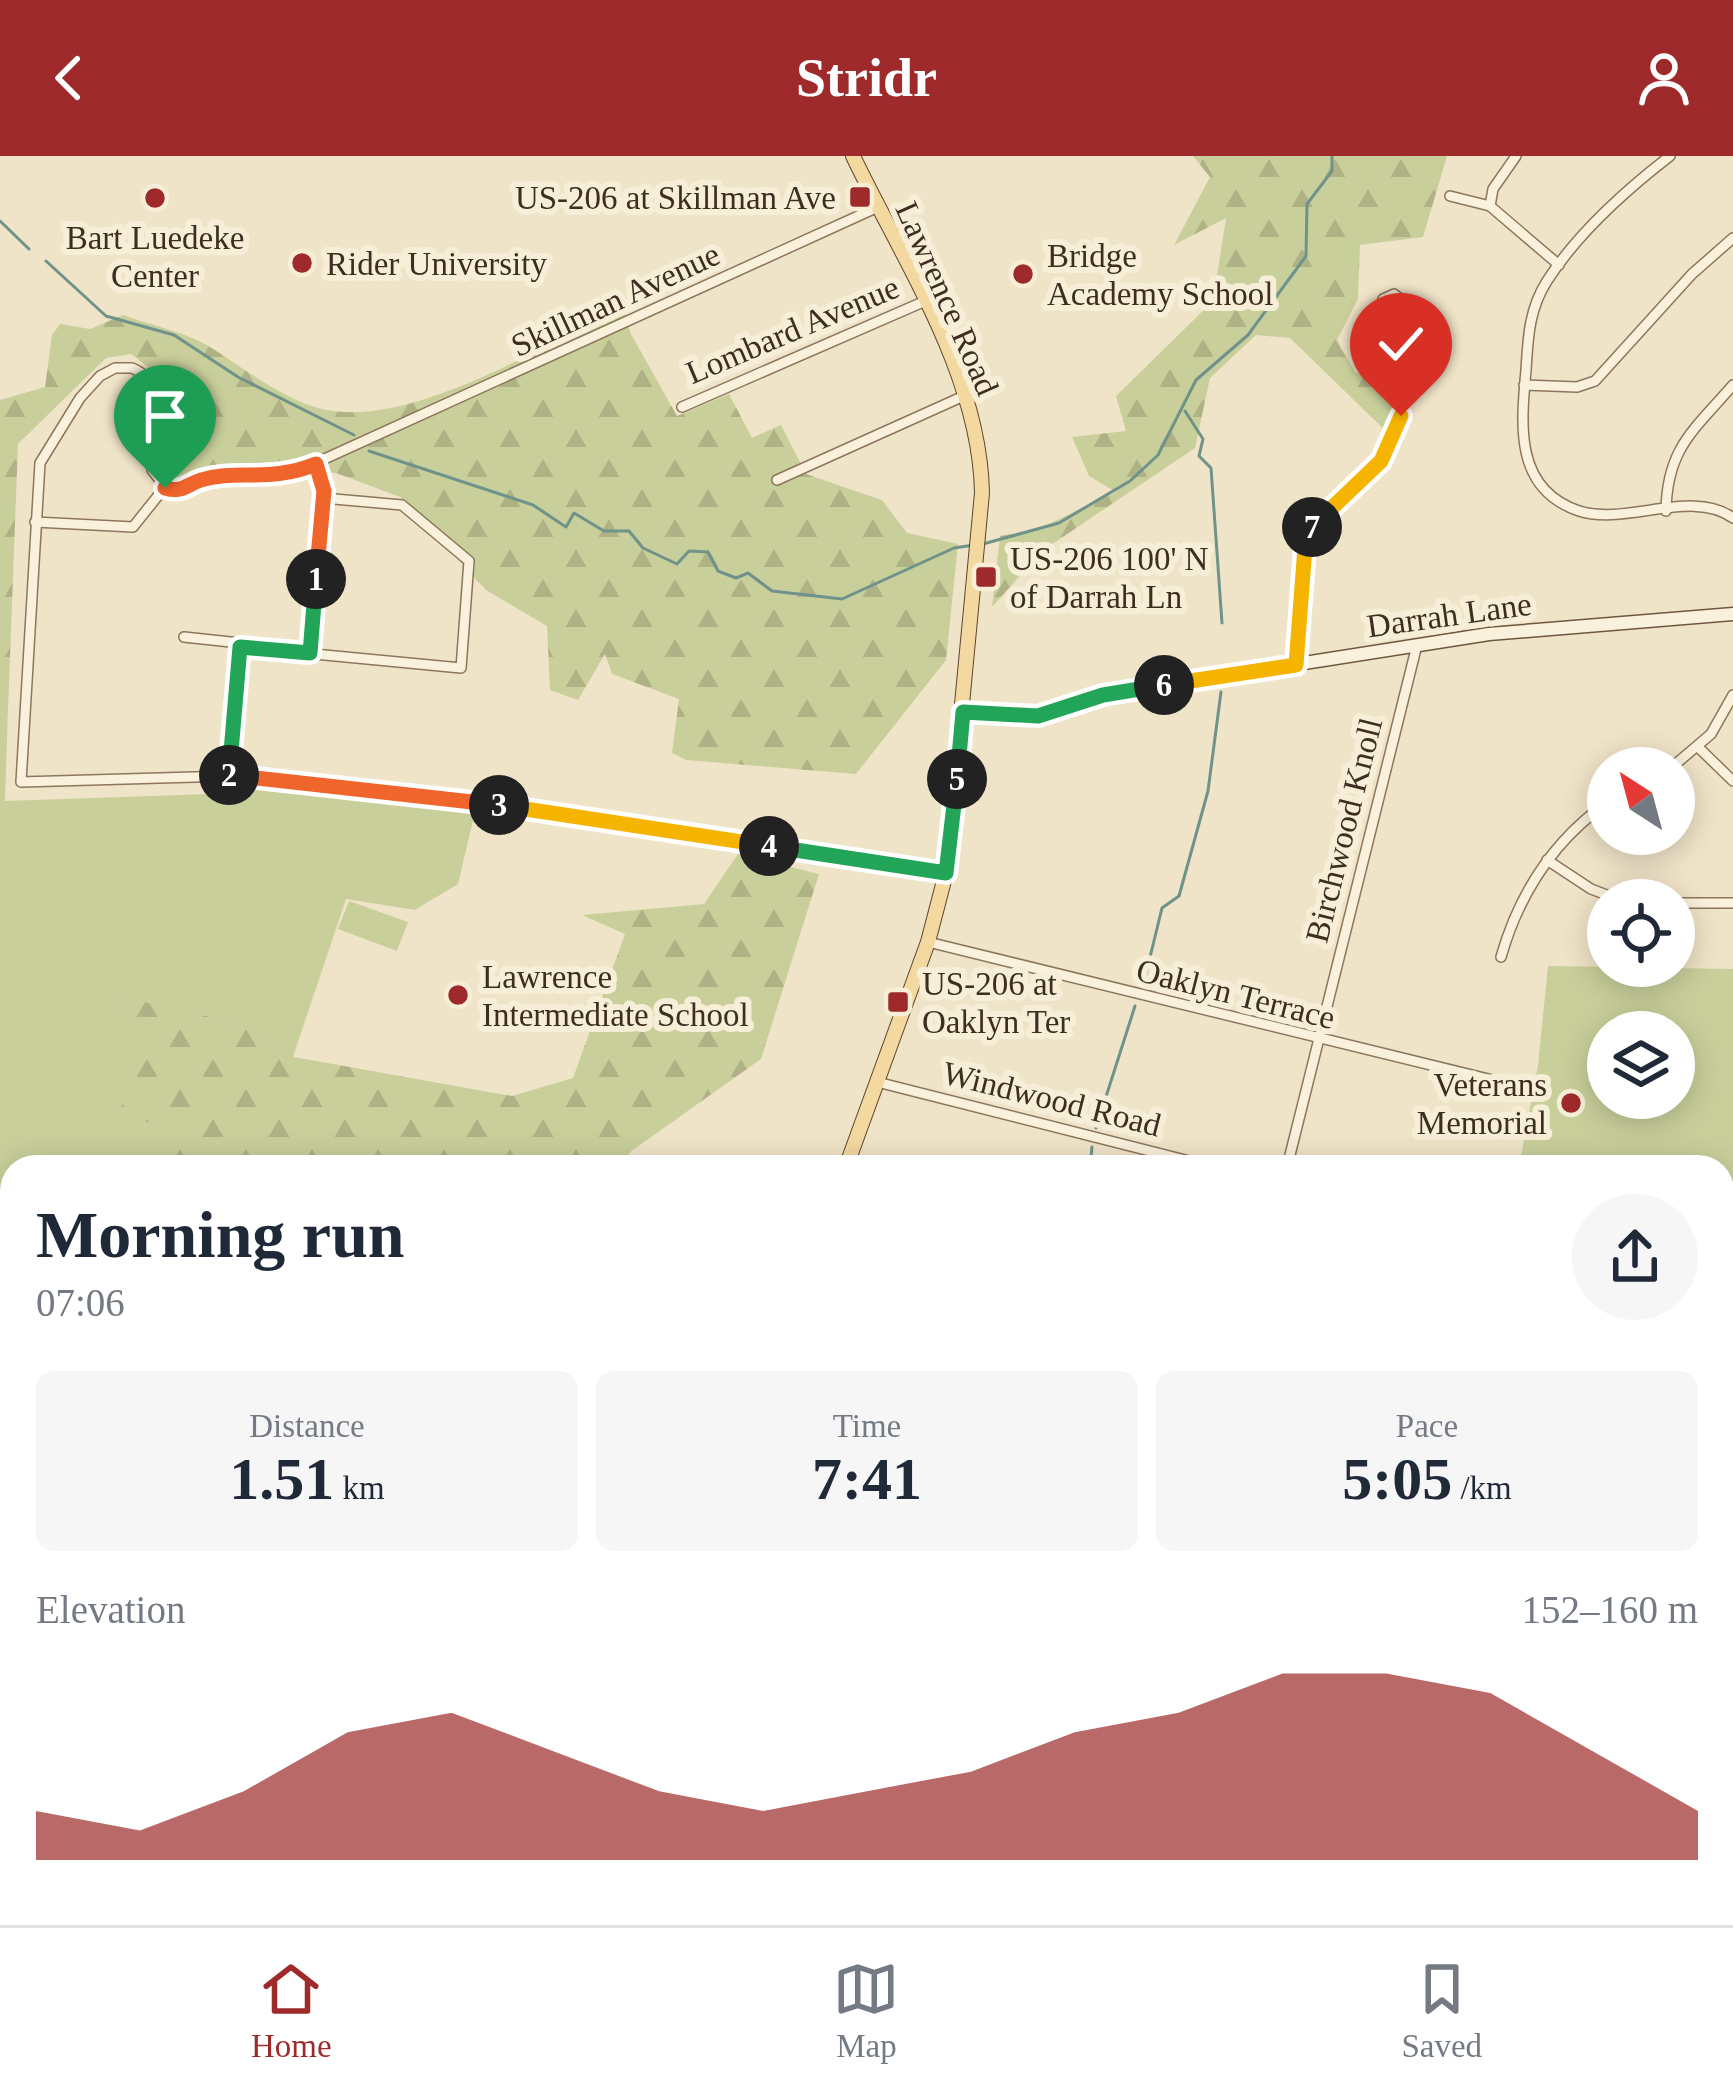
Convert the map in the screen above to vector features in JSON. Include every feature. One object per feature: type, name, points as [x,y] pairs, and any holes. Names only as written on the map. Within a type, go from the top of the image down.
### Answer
[{"type":"main road","name":"Lawrence Road","points":[[850,1155],[928,942],[946,873],[982,469],[966,394],[853,156]]},
{"type":"street","points":[[1490,206],[1493,189],[1516,156]]},
{"type":"street","points":[[1670,156],[1559,265],[1531,315],[1524,450],[1534,476],[1553,496],[1590,513],[1715,507],[1733,518]]},
{"type":"street","points":[[1450,196],[1490,206],[1559,265]]},
{"type":"street","name":"Skillman Avenue","points":[[165,488],[182,490],[202,480],[262,479],[316,464],[878,207]]},
{"type":"street","points":[[1524,385],[1577,387],[1594,381],[1733,238]]},
{"type":"street","name":"Lombard Avenue","points":[[682,406],[923,302]]},
{"type":"street","points":[[1296,665],[1307,537],[1320,514],[1381,461],[1395,439],[1406,331]]},
{"type":"street","points":[[35,522],[133,527],[165,488],[152,470],[158,392],[141,371],[115,368],[80,398],[44,453],[35,522],[21,782],[229,776],[466,800],[946,873]]},
{"type":"street","points":[[1666,511],[1667,472],[1677,449],[1733,385]]},
{"type":"street","points":[[777,480],[966,394]]},
{"type":"street","points":[[310,653],[323,498],[316,464]]},
{"type":"street","points":[[184,637],[240,647],[461,668],[469,561],[402,506],[323,498]]},
{"type":"street","name":"Darrah Lane","points":[[963,712],[1038,716],[1118,692],[1544,627],[1733,614]]},
{"type":"street","name":"Birchwood Knoll","points":[[1290,1155],[1417,646]]},
{"type":"street","points":[[229,776],[240,647]]},
{"type":"street","points":[[1695,751],[1733,694]]},
{"type":"street","points":[[1699,748],[1733,781]]},
{"type":"street","points":[[1501,957],[1523,899],[1547,860],[1587,822]]},
{"type":"street","points":[[1547,860],[1587,887]]},
{"type":"street","points":[[1695,903],[1733,903]]},
{"type":"street","name":"Oaklyn Terrace","points":[[928,942],[1533,1090]]},
{"type":"street","name":"Windwood Road","points":[[877,1082],[1166,1155]]},
{"type":"green space","points":[[1193,156],[1447,156],[1423,237],[1360,245],[1358,299],[1337,340],[1355,372],[1400,389],[1396,441],[1290,338],[1256,335],[1210,378],[1195,448],[1042,551],[992,607],[1000,536],[1036,530],[1116,492],[1089,476],[1072,437],[1126,431],[1116,396],[1213,301],[1226,218],[1174,245],[1210,177]]},
{"type":"green space","points":[[623,308],[631,334],[677,416],[729,394],[752,438],[781,425],[806,474],[882,500],[907,533],[958,544],[946,660],[856,774],[686,760],[672,753],[679,699],[612,674],[605,654],[578,700],[550,690],[547,626],[486,590],[400,497],[336,473],[297,472],[167,491],[175,388],[131,354],[106,358],[18,444],[8,710],[0,715],[0,400],[45,387],[52,335],[60,324],[90,329],[123,315],[200,342],[307,404],[357,412],[395,407],[476,380]]},
{"type":"green space","points":[[8,710],[5,801],[239,793],[244,780],[476,808],[458,884],[415,910],[346,899],[293,1057],[234,1022],[121,997],[118,1020],[132,1037],[121,1112],[174,1132],[170,1155],[0,1155],[0,715]]},
{"type":"green space","points":[[738,854],[819,874],[761,1059],[628,1155],[147,1155],[104,1118],[121,996],[234,1022],[294,1057],[512,1096],[573,1078],[625,934],[582,915],[704,904]]},
{"type":"green space","points":[[349,901],[408,922],[397,951],[338,929]]},
{"type":"green space","points":[[1548,966],[1587,967],[1587,987],[1695,987],[1695,968],[1733,969],[1733,1155],[1521,1155],[1538,1065]]},
{"type":"waterway","points":[[983,544],[1059,523],[1130,481],[1158,455],[1196,380],[1248,335],[1306,256],[1307,204],[1332,171],[1332,156]]},
{"type":"waterway","points":[[0,221],[29,249]]},
{"type":"waterway","points":[[46,261],[106,316],[174,335],[238,377],[354,435]]},
{"type":"waterway","points":[[1185,411],[1203,439],[1199,456],[1211,468],[1222,623]]},
{"type":"waterway","points":[[369,451],[533,505],[566,527],[574,513],[604,531],[629,531],[643,548],[677,564],[689,551],[708,552],[718,571],[736,578],[748,573],[772,591],[842,599],[954,548],[974,545]]},
{"type":"waterway","points":[[1143,986],[1162,908],[1179,896],[1208,791],[1221,692]]},
{"type":"waterway","points":[[1096,1128],[1135,1006]]},
{"type":"waterway","points":[[1091,1155],[1092,1147]]},
{"type":"place","name":"US-206 at Skillman Ave","points":[[860,197]]},
{"type":"place","name":"Bart Luedeke Center","points":[[155,198]]},
{"type":"place","name":"Rider University","points":[[302,263]]},
{"type":"place","name":"Bridge Academy School","points":[[1023,274]]},
{"type":"place","name":"US-206 100' N of Darrah Ln","points":[[986,577]]},
{"type":"place","name":"Lawrence Intermediate School","points":[[458,995]]},
{"type":"place","name":"US-206 at Oaklyn Ter","points":[[898,1002]]},
{"type":"place","name":"Veterans Memorial","points":[[1571,1103]]},
{"type":"route","points":[[165,488],[182,490],[202,480],[262,479],[316,464],[324,491],[310,653],[240,647],[229,776],[466,800],[946,873],[963,712],[1038,716],[1118,692],[1296,665],[1307,537],[1320,514],[1389,451],[1401,416]]}]
